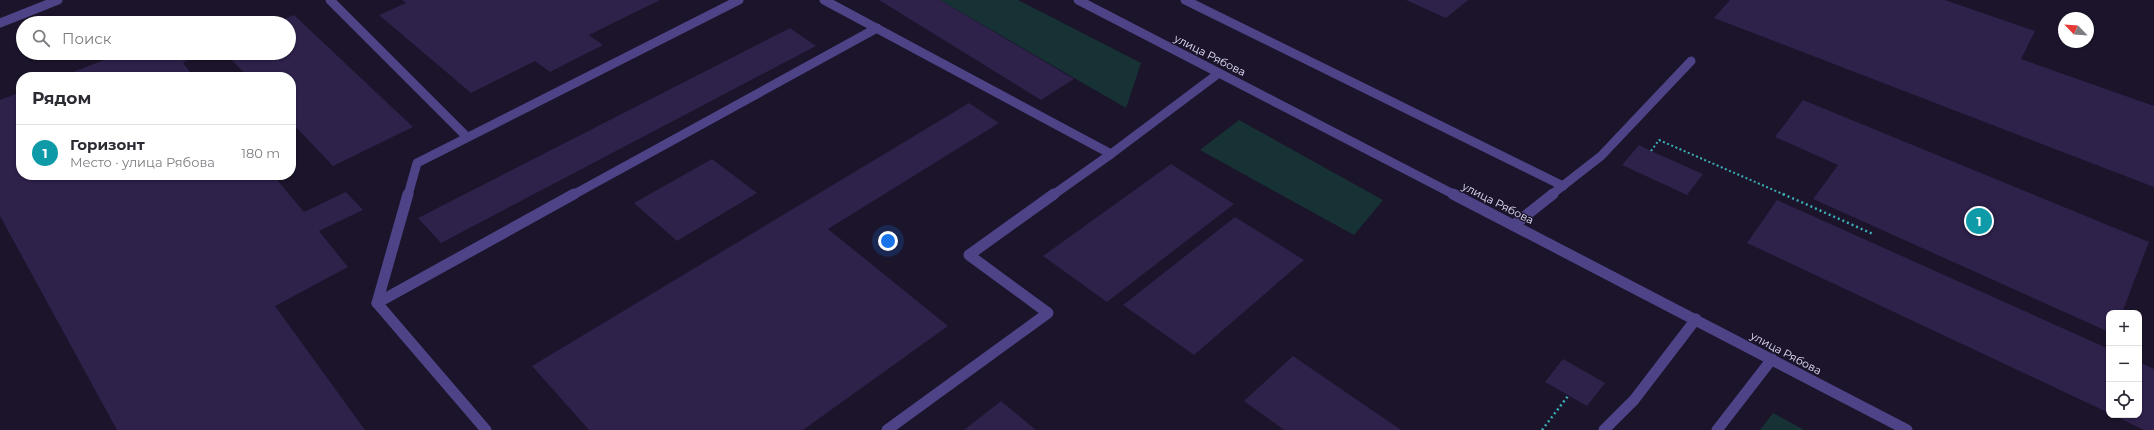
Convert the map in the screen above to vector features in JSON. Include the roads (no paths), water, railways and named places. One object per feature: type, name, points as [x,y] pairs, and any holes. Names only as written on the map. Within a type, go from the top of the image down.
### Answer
[{"type":"street","points":[[18,16],[58,0]]},
{"type":"street","points":[[330,0],[467,137]]},
{"type":"street","points":[[377,303],[417,163],[739,0]]},
{"type":"street","points":[[824,0],[1111,154]]},
{"type":"street","name":"улица Рябова","points":[[1078,0],[1696,319],[1907,430]]},
{"type":"street","points":[[1185,0],[1563,186]]},
{"type":"street","points":[[0,23],[16,17]]},
{"type":"street","points":[[377,303],[877,28]]},
{"type":"street","points":[[1514,225],[1601,156],[1690,61]]},
{"type":"street","points":[[887,430],[1048,313],[969,255],[1111,154],[1219,73]]},
{"type":"street","points":[[377,303],[486,430]]},
{"type":"street","points":[[1604,430],[1634,400],[1696,319]]},
{"type":"street","points":[[1717,430],[1772,359]]},
{"type":"place","name":"Горизонт","points":[[1979,221]]}]
